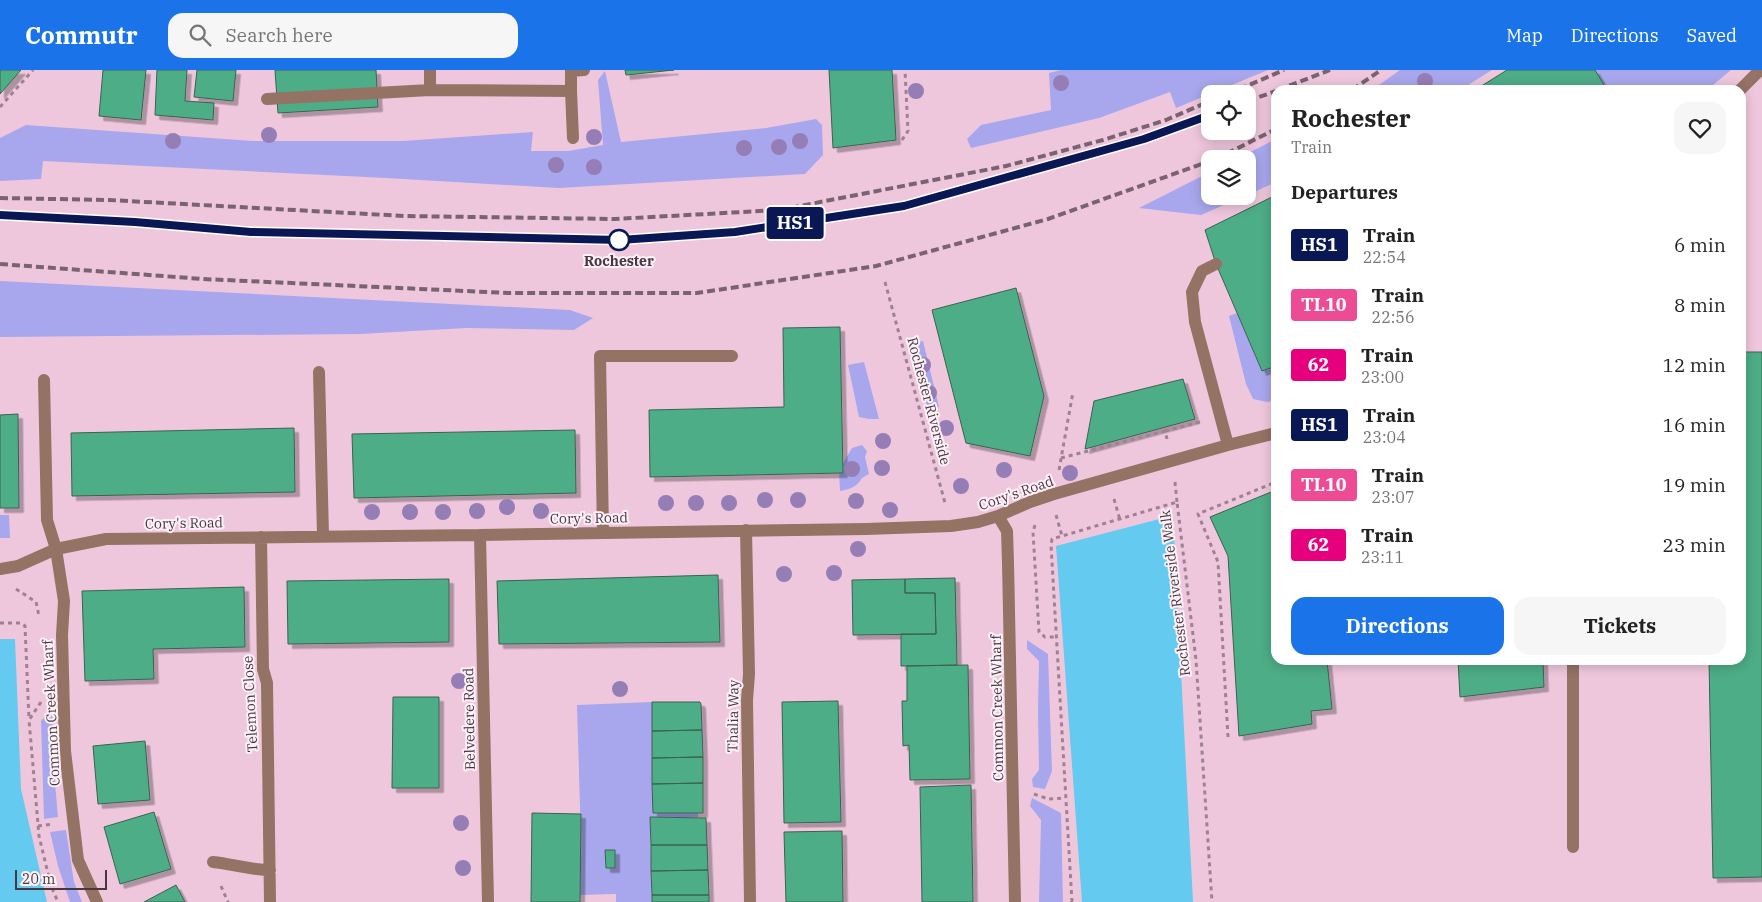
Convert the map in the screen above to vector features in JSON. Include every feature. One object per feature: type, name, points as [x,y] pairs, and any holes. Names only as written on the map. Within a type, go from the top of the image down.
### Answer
[{"type":"street","points":[[430,70],[430,90]]},
{"type":"street","points":[[573,138],[572,71],[584,70]]},
{"type":"street","points":[[1745,85],[1760,70]]},
{"type":"street","points":[[267,99],[430,90],[571,91]]},
{"type":"street","points":[[1216,264],[1202,270],[1192,292],[1195,322],[1228,445]]},
{"type":"street","points":[[603,533],[600,356],[732,356]]},
{"type":"street","points":[[319,372],[322,536]]},
{"type":"street","name":"Common Creek Wharf","points":[[44,380],[47,520],[56,549],[64,601],[62,634],[65,751],[78,860],[97,902]]},
{"type":"street","name":"Cory's Road","points":[[0,569],[18,566],[56,549],[106,539],[480,535],[951,526],[978,522],[1054,494],[1228,445],[1271,435]]},
{"type":"street","name":"Common Creek Wharf","points":[[998,516],[1007,531],[1015,902]]},
{"type":"street","name":"Thalia Way","points":[[746,530],[750,902]]},
{"type":"street","name":"Belvedere Road","points":[[480,535],[488,902]]},
{"type":"street","name":"Telemon Close","points":[[261,537],[263,669],[267,683],[270,902]]},
{"type":"street","points":[[1573,665],[1573,847]]},
{"type":"street","points":[[213,862],[253,870],[270,870]]},
{"type":"path","points":[[0,107],[33,70]]},
{"type":"path","points":[[902,140],[908,131],[905,70]]},
{"type":"path","name":"Rochester Riverside","points":[[885,282],[951,526]]},
{"type":"path","points":[[1054,494],[1074,392]]},
{"type":"path","name":"Cory's Road","points":[[1061,458],[1165,432],[1173,461]]},
{"type":"path","points":[[1228,736],[1218,562],[1198,514],[1271,484]]},
{"type":"path","points":[[1113,496],[1120,520]]},
{"type":"path","name":"Rochester Riverside Walk","points":[[1062,536],[1178,502],[1196,660],[1212,902]]},
{"type":"path","points":[[1057,518],[1062,536],[1052,539],[1051,545],[1072,902]]},
{"type":"path","points":[[1033,532],[1039,632],[1045,637],[1056,637]]},
{"type":"path","points":[[8,589],[15,589],[36,602],[40,619]]},
{"type":"path","points":[[0,624],[20,623],[26,626],[29,720],[38,826],[51,886],[58,902]]},
{"type":"path","points":[[29,720],[42,699]]},
{"type":"path","points":[[1032,793],[1048,799],[1065,798]]},
{"type":"path","points":[[38,826],[51,824]]},
{"type":"shaded area","points":[[1061,70],[1268,70],[1232,85],[1201,85],[1201,98],[1176,108],[1170,92],[1099,118],[971,148],[967,139],[981,125],[1051,110],[1049,73]]},
{"type":"shaded area","points":[[1400,70],[1492,70],[1468,85],[1379,85]]},
{"type":"shaded area","points":[[1595,70],[1731,70],[1713,85],[1604,85]]},
{"type":"shaded area","points":[[605,71],[621,142],[766,128],[816,119],[822,125],[823,155],[805,174],[559,188],[43,161],[41,179],[0,181],[0,138],[26,125],[253,141],[403,141],[533,132],[531,151],[568,151],[603,145],[598,80]]},
{"type":"shaded area","points":[[1271,142],[1271,184],[1256,191],[1255,150]]},
{"type":"shaded area","points":[[1201,177],[1201,205],[1224,205],[1201,215],[1139,208]]},
{"type":"shaded area","points":[[0,281],[570,310],[593,318],[574,330],[466,328],[360,334],[0,337]]},
{"type":"shaded area","points":[[1237,313],[1262,371],[1271,368],[1271,401],[1253,399],[1246,384],[1229,316]]},
{"type":"shaded area","points":[[923,341],[939,407],[928,410],[912,343]]},
{"type":"shaded area","points":[[864,362],[879,419],[859,417],[848,365]]},
{"type":"shaded area","points":[[862,445],[867,451],[865,457],[869,474],[853,487],[840,491],[839,470],[852,448]]},
{"type":"shaded area","points":[[0,515],[9,515],[10,538],[0,538]]},
{"type":"shaded area","points":[[1173,517],[1193,902],[1082,902],[1056,546]]},
{"type":"shaded area","points":[[0,639],[15,639],[21,789],[47,902],[0,902]]},
{"type":"shaded area","points":[[1027,640],[1048,654],[1052,771],[1045,789],[1033,787],[1032,779],[1039,770],[1039,661],[1027,649]]},
{"type":"shaded area","points":[[652,702],[653,813],[698,813],[698,817],[650,817],[652,902],[616,902],[616,894],[580,895],[581,842],[577,705]]},
{"type":"shaded area","points":[[52,709],[58,817],[44,819],[41,721]]},
{"type":"shaded area","points":[[1032,798],[1061,813],[1063,902],[1039,902],[1041,820],[1030,806]]},
{"type":"shaded area","points":[[66,830],[74,882],[82,902],[70,902],[58,866],[50,832]]},
{"type":"building","points":[[0,70],[21,70],[0,94]]},
{"type":"building","points":[[103,70],[146,70],[141,120],[99,116]]},
{"type":"building","points":[[157,70],[187,70],[185,101],[214,103],[213,120],[155,115]]},
{"type":"building","points":[[197,70],[236,70],[233,101],[194,97]]},
{"type":"building","points":[[275,70],[376,70],[378,107],[278,113]]},
{"type":"building","points":[[625,70],[674,70],[626,75]]},
{"type":"building","points":[[829,70],[892,70],[896,140],[833,148]]},
{"type":"building","points":[[1507,70],[1595,70],[1604,85],[1483,85]]},
{"type":"building","points":[[1271,197],[1271,368],[1262,371],[1216,264],[1205,230]]},
{"type":"building","points":[[1016,288],[1044,396],[1030,456],[966,443],[932,310]]},
{"type":"building","points":[[840,327],[843,473],[650,477],[649,410],[784,407],[783,328]]},
{"type":"building","points":[[1746,352],[1762,352],[1762,877],[1713,878],[1709,665],[1746,665]]},
{"type":"building","points":[[1183,379],[1195,419],[1085,449],[1094,401]]},
{"type":"building","points":[[18,414],[19,508],[0,508],[0,415]]},
{"type":"building","points":[[294,428],[295,492],[72,496],[71,433]]},
{"type":"building","points":[[575,430],[576,493],[354,498],[352,434]]},
{"type":"building","points":[[1271,492],[1271,665],[1328,665],[1332,709],[1311,711],[1312,724],[1239,736],[1228,556],[1210,517]]},
{"type":"building","points":[[718,575],[720,642],[499,644],[497,581]]},
{"type":"building","points":[[955,578],[957,665],[901,666],[901,634],[936,634],[935,593],[905,593],[905,579]]},
{"type":"building","points":[[449,579],[449,642],[288,644],[287,581]]},
{"type":"building","points":[[905,579],[905,593],[935,593],[936,634],[853,635],[852,580]]},
{"type":"building","points":[[244,587],[245,647],[153,649],[154,679],[85,681],[82,591]]},
{"type":"building","points":[[968,665],[970,779],[910,780],[909,745],[903,746],[902,701],[907,701],[907,666]]},
{"type":"building","points":[[1458,665],[1543,665],[1544,687],[1460,697]]},
{"type":"building","points":[[393,697],[439,697],[439,788],[392,788]]},
{"type":"building","points":[[838,701],[841,822],[784,823],[782,702]]},
{"type":"building","points":[[652,702],[700,702],[702,730],[652,731]]},
{"type":"building","points":[[702,730],[703,757],[652,758],[652,731]]},
{"type":"building","points":[[145,741],[150,800],[98,804],[93,746]]},
{"type":"building","points":[[703,757],[703,783],[652,784],[652,758]]},
{"type":"building","points":[[703,783],[703,813],[653,813],[652,784]]},
{"type":"building","points":[[971,785],[973,902],[922,902],[920,787]]},
{"type":"building","points":[[154,812],[171,869],[120,884],[104,827]]},
{"type":"building","points":[[532,813],[581,814],[580,902],[531,902]]},
{"type":"building","points":[[650,817],[706,818],[707,845],[651,845]]},
{"type":"building","points":[[842,831],[843,902],[786,902],[784,832]]},
{"type":"building","points":[[651,845],[707,845],[708,870],[651,871]]},
{"type":"building","points":[[605,850],[615,850],[615,868],[606,868]]},
{"type":"building","points":[[708,870],[709,895],[652,895],[651,871]]},
{"type":"building","points":[[176,885],[185,902],[144,902]]},
{"type":"building","points":[[652,895],[709,895],[709,902],[652,902]]},
{"type":"railway","points":[[1249,85],[1284,70]]},
{"type":"railway","points":[[1291,85],[1330,70]]},
{"type":"railway","points":[[1359,85],[1381,70]]},
{"type":"railway","points":[[1256,98],[1271,93]]},
{"type":"railway","points":[[0,198],[109,200],[405,216],[615,219],[779,210],[1006,166],[1103,140],[1166,120],[1201,105]]},
{"type":"railway","points":[[0,215],[135,222],[251,232],[620,240],[735,231],[904,206],[1145,139],[1201,118]]},
{"type":"railway","points":[[1234,150],[1271,132]]},
{"type":"railway","points":[[0,264],[203,279],[509,293],[697,293],[876,266],[1048,219],[1201,164]]},
{"type":"train","name":"HS1","points":[[0,215],[135,222],[251,232],[620,240],[735,232],[904,206],[1144,139],[1201,118]]},
{"type":"place","name":"Rochester","points":[[619,240]]}]
